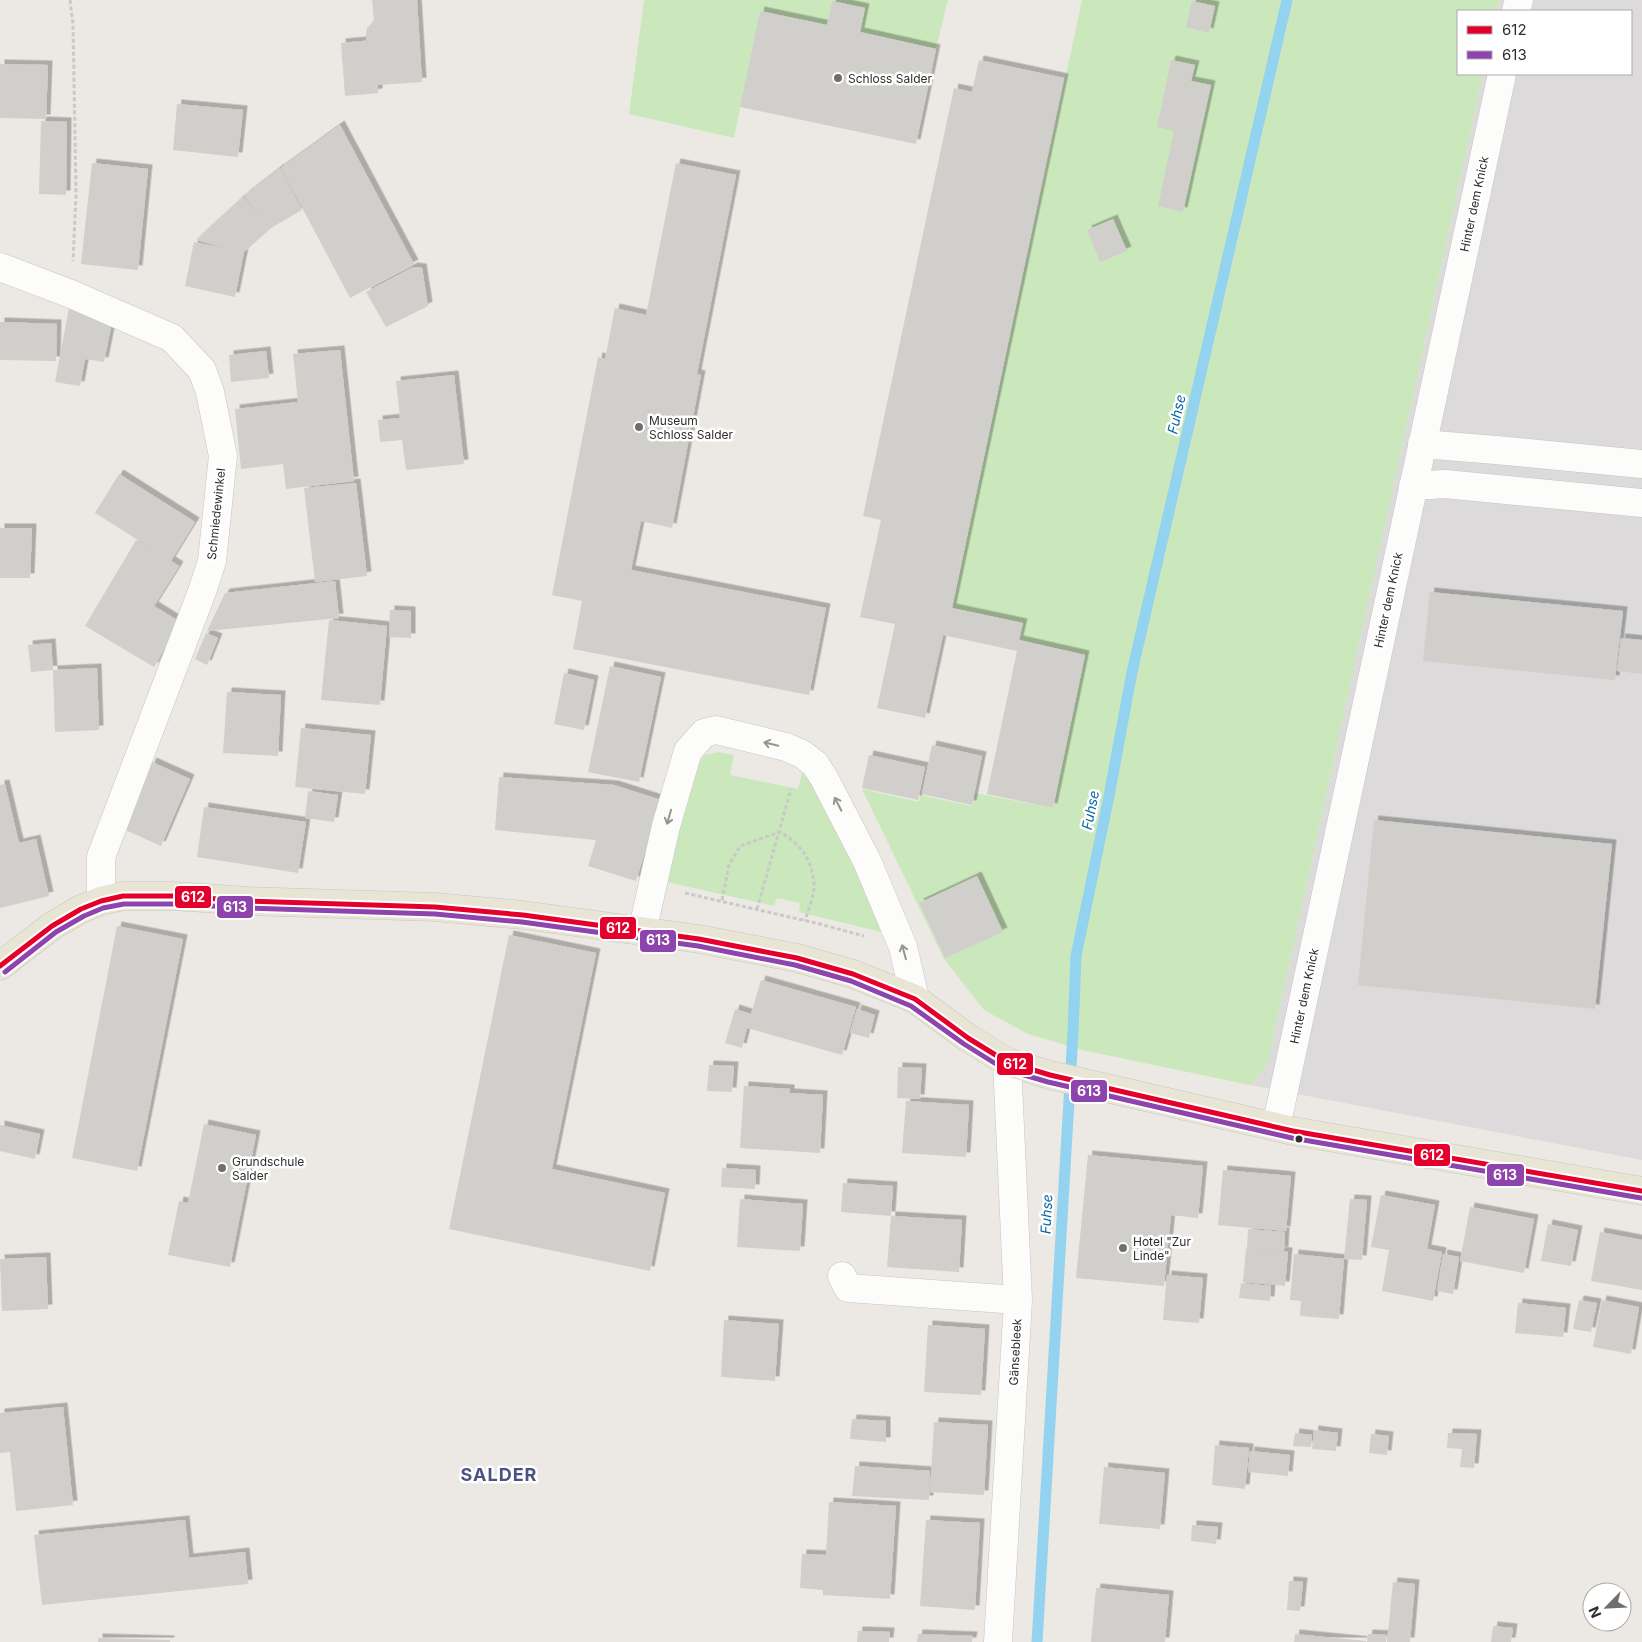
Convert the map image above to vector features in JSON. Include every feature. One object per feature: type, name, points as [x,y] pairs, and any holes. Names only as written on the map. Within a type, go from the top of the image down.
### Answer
[{"type":"main road","points":[[0,966],[52,926],[81,909],[101,901],[123,896],[174,896],[248,901],[435,907],[523,915],[699,939],[797,958],[853,974],[915,999],[968,1038],[1006,1062],[1050,1075],[1294,1131],[1642,1191]]},
{"type":"street","name":"Hinter dem Knick","points":[[1276,1126],[1502,75]]},
{"type":"street","name":"Schmiedewinkel","points":[[0,267],[71,294],[172,338],[202,370],[210,392],[223,456],[212,562],[204,590],[101,857],[101,901]]},
{"type":"street","points":[[1422,444],[1642,464]]},
{"type":"street","points":[[1413,486],[1445,484],[1642,502]]},
{"type":"street","points":[[642,932],[666,826],[688,751],[704,733],[716,730],[786,748],[802,754],[815,764],[867,861],[903,947],[915,999]]},
{"type":"street","name":"Gänsebleek","points":[[998,1642],[1018,1300],[1006,1062]]},
{"type":"street","points":[[842,1276],[848,1288],[1018,1300]]},
{"type":"path","points":[[70,0],[76,195],[71,294]]},
{"type":"path","points":[[758,909],[796,768],[815,764]]},
{"type":"path","points":[[722,901],[729,865],[740,846],[780,832],[794,840],[809,861],[814,888],[805,921]]},
{"type":"path","points":[[653,886],[758,909],[903,947]]},
{"type":"shaded area","points":[[1499,0],[1642,0],[1642,1160],[1250,1085],[1267,1067],[1483,75],[1632,75],[1632,10],[1497,10]]},
{"type":"green space","points":[[644,0],[948,0],[936,49],[860,32],[865,8],[832,1],[827,25],[760,11],[734,138],[629,114]]},
{"type":"green space","points":[[1082,0],[1499,0],[1497,10],[1457,10],[1457,75],[1483,75],[1267,1067],[1250,1085],[1082,1050],[1028,1034],[984,1010],[944,959],[862,789],[919,802],[920,795],[972,806],[975,793],[1053,808],[1085,655],[1019,640],[1022,623],[952,608]]},
{"type":"green space","points":[[718,752],[734,755],[730,775],[798,789],[802,773],[814,782],[893,935],[799,912],[800,903],[777,898],[774,906],[662,881],[696,766],[705,755]]},
{"type":"building","points":[[372,0],[417,0],[422,82],[378,85],[378,93],[345,96],[341,43],[373,40],[366,40],[367,28],[374,21]]},
{"type":"building","name":"Schloss Salder","points":[[832,1],[865,8],[860,32],[936,49],[916,144],[740,107],[760,11],[827,25]]},
{"type":"building","points":[[1192,1],[1215,6],[1209,33],[1186,27]]},
{"type":"building","points":[[979,60],[1064,78],[952,608],[1023,623],[1019,640],[1085,655],[1053,808],[987,794],[1017,651],[943,635],[925,718],[877,708],[895,624],[860,617],[881,520],[863,516],[954,88],[972,92]]},
{"type":"building","points":[[1171,60],[1195,65],[1191,81],[1211,85],[1183,212],[1158,206],[1174,131],[1157,127]]},
{"type":"building","points":[[0,64],[48,65],[46,119],[0,118]]},
{"type":"building","points":[[177,104],[243,110],[238,157],[173,150]]},
{"type":"building","points":[[41,121],[67,122],[66,195],[39,194]]},
{"type":"building","points":[[340,125],[414,264],[350,298],[281,168]]},
{"type":"building","points":[[92,163],[148,169],[138,270],[81,264]]},
{"type":"building","points":[[676,163],[736,175],[697,374],[701,375],[672,528],[641,521],[631,570],[826,608],[809,695],[573,649],[582,601],[552,595],[598,357],[605,359],[615,308],[646,315]]},
{"type":"building","points":[[280,168],[302,210],[271,228],[244,252],[235,297],[185,286],[194,242],[229,249],[196,240],[243,197],[263,219],[244,196]]},
{"type":"building","points":[[1113,219],[1127,251],[1100,262],[1087,230]]},
{"type":"building","points":[[413,267],[422,268],[428,306],[386,327],[366,292]]},
{"type":"building","points":[[69,308],[113,317],[104,362],[85,359],[80,386],[55,382]]},
{"type":"building","points":[[0,322],[57,324],[56,361],[0,360]]},
{"type":"building","points":[[340,350],[354,481],[286,489],[283,464],[241,469],[235,409],[298,402],[293,354]]},
{"type":"building","points":[[266,351],[269,378],[231,382],[229,355]]},
{"type":"building","points":[[454,375],[464,464],[406,470],[402,440],[380,442],[378,420],[400,418],[396,381]]},
{"type":"building","points":[[119,474],[195,522],[171,561],[179,566],[154,606],[180,622],[154,667],[85,626],[136,540],[157,552],[95,513]]},
{"type":"building","points":[[356,483],[367,576],[315,582],[304,488]]},
{"type":"building","points":[[0,528],[32,528],[30,578],[0,578]]},
{"type":"building","points":[[335,581],[339,618],[207,631],[225,593]]},
{"type":"building","points":[[1430,592],[1623,611],[1615,680],[1423,661]]},
{"type":"building","points":[[390,610],[411,611],[411,638],[389,637]]},
{"type":"building","points":[[329,620],[387,626],[380,705],[321,700]]},
{"type":"building","points":[[206,633],[218,638],[207,665],[195,659]]},
{"type":"building","points":[[1621,638],[1642,640],[1642,674],[1617,671]]},
{"type":"building","points":[[51,643],[53,670],[31,672],[28,645]]},
{"type":"building","points":[[610,666],[661,677],[639,782],[588,772]]},
{"type":"building","points":[[97,668],[99,730],[55,732],[53,670]]},
{"type":"building","points":[[564,673],[594,680],[584,730],[554,724]]},
{"type":"building","points":[[227,692],[281,695],[278,756],[223,753]]},
{"type":"building","points":[[301,728],[371,735],[365,794],[295,787]]},
{"type":"building","points":[[932,745],[982,756],[972,805],[922,794]]},
{"type":"building","points":[[869,755],[925,767],[918,800],[862,788]]},
{"type":"building","points":[[152,762],[190,779],[161,846],[123,829]]},
{"type":"building","points":[[499,777],[614,785],[661,800],[636,881],[588,866],[596,840],[495,830]]},
{"type":"building","points":[[5,784],[19,843],[36,839],[49,896],[0,908],[0,785]]},
{"type":"building","points":[[308,791],[338,795],[334,822],[305,818]]},
{"type":"building","points":[[204,807],[306,822],[298,873],[197,857]]},
{"type":"building","points":[[1374,820],[1612,844],[1595,1009],[1358,985]]},
{"type":"building","points":[[977,876],[1003,932],[945,958],[919,903]]},
{"type":"building","points":[[117,926],[183,939],[137,1171],[72,1158]]},
{"type":"building","points":[[509,935],[596,953],[552,1169],[665,1193],[650,1271],[449,1229]]},
{"type":"building","points":[[761,980],[856,1007],[842,1055],[747,1028],[742,1048],[725,1043],[735,1009],[751,1014]]},
{"type":"building","points":[[857,1009],[875,1015],[869,1038],[850,1033]]},
{"type":"building","points":[[709,1065],[734,1066],[732,1092],[707,1091]]},
{"type":"building","points":[[898,1067],[922,1068],[920,1099],[897,1098]]},
{"type":"building","points":[[744,1086],[790,1089],[790,1093],[823,1095],[820,1153],[740,1148]]},
{"type":"building","points":[[906,1101],[969,1105],[966,1157],[902,1153]]},
{"type":"building","name":"Grundschule Salder","points":[[204,1124],[256,1135],[230,1267],[168,1255],[179,1201],[188,1203]]},
{"type":"building","points":[[0,1125],[40,1134],[35,1159],[0,1151]]},
{"type":"building","name":"Hotel \"Zur Linde\"","points":[[1088,1155],[1203,1166],[1198,1218],[1171,1215],[1164,1286],[1076,1278]]},
{"type":"building","points":[[722,1168],[756,1170],[755,1189],[721,1187]]},
{"type":"building","points":[[1223,1170],[1291,1176],[1286,1231],[1218,1225]]},
{"type":"building","points":[[843,1183],[893,1186],[891,1216],[841,1212]]},
{"type":"building","points":[[1381,1195],[1435,1205],[1427,1249],[1442,1252],[1433,1301],[1382,1291],[1389,1250],[1371,1247]]},
{"type":"building","points":[[740,1199],[803,1204],[800,1251],[737,1247]]},
{"type":"building","points":[[1350,1199],[1367,1200],[1362,1260],[1344,1259]]},
{"type":"building","points":[[1470,1207],[1534,1219],[1524,1273],[1460,1261]]},
{"type":"building","points":[[891,1216],[962,1220],[959,1272],[887,1267]]},
{"type":"building","points":[[1548,1224],[1578,1230],[1571,1266],[1541,1261]]},
{"type":"building","points":[[1248,1229],[1285,1232],[1284,1251],[1247,1248]]},
{"type":"building","points":[[1600,1232],[1642,1240],[1642,1290],[1591,1281]]},
{"type":"building","points":[[1246,1248],[1288,1252],[1285,1286],[1243,1282]]},
{"type":"building","points":[[1294,1254],[1344,1259],[1339,1319],[1300,1316],[1301,1301],[1290,1300]]},
{"type":"building","points":[[1443,1254],[1459,1257],[1453,1294],[1437,1291]]},
{"type":"building","points":[[46,1257],[48,1309],[2,1311],[0,1259]]},
{"type":"building","points":[[1167,1275],[1203,1278],[1199,1323],[1163,1320]]},
{"type":"building","points":[[1241,1283],[1271,1286],[1270,1301],[1239,1298]]},
{"type":"building","points":[[1579,1300],[1597,1303],[1591,1332],[1573,1329]]},
{"type":"building","points":[[1602,1300],[1639,1307],[1631,1354],[1593,1347]]},
{"type":"building","points":[[1518,1303],[1566,1308],[1563,1337],[1515,1333]]},
{"type":"building","points":[[724,1320],[779,1324],[775,1381],[721,1377]]},
{"type":"building","points":[[928,1325],[985,1329],[981,1395],[924,1392]]},
{"type":"building","points":[[63,1407],[73,1505],[16,1511],[10,1452],[0,1453],[0,1413]]},
{"type":"building","points":[[852,1419],[886,1421],[886,1442],[850,1439]]},
{"type":"building","points":[[934,1422],[988,1425],[984,1495],[930,1492]]},
{"type":"building","points":[[1314,1430],[1338,1433],[1336,1451],[1312,1449]]},
{"type":"building","points":[[1295,1433],[1312,1435],[1311,1447],[1293,1446]]},
{"type":"building","points":[[1448,1433],[1477,1434],[1474,1468],[1460,1467],[1462,1449],[1447,1448]]},
{"type":"building","points":[[1371,1434],[1389,1436],[1387,1455],[1369,1453]]},
{"type":"building","points":[[1215,1445],[1249,1448],[1245,1489],[1212,1485]]},
{"type":"building","points":[[1250,1451],[1290,1455],[1288,1476],[1248,1472]]},
{"type":"building","points":[[855,1466],[930,1471],[929,1500],[852,1496]]},
{"type":"building","points":[[1104,1467],[1165,1473],[1160,1529],[1099,1524]]},
{"type":"building","points":[[829,1502],[896,1506],[890,1599],[823,1595],[823,1590],[800,1588],[802,1554],[826,1555]]},
{"type":"building","points":[[185,1520],[189,1558],[245,1552],[248,1584],[42,1605],[34,1535]]},
{"type":"building","points":[[926,1520],[980,1523],[975,1610],[920,1606]]},
{"type":"building","points":[[1192,1525],[1218,1527],[1216,1544],[1191,1541]]},
{"type":"building","points":[[1289,1581],[1303,1582],[1300,1611],[1287,1610]]},
{"type":"building","points":[[1393,1582],[1415,1584],[1410,1642],[1387,1642]]},
{"type":"building","points":[[1096,1588],[1169,1595],[1165,1642],[1091,1642]]},
{"type":"building","points":[[1493,1626],[1513,1628],[1511,1642],[1491,1642]]},
{"type":"building","points":[[858,1631],[890,1632],[889,1642],[857,1642]]},
{"type":"building","points":[[918,1634],[973,1636],[972,1642],[917,1642]]},
{"type":"building","points":[[1295,1634],[1366,1641],[1366,1642],[1294,1642]]},
{"type":"building","points":[[1368,1634],[1387,1635],[1386,1642],[1367,1642]]},
{"type":"building","points":[[98,1638],[170,1640],[170,1642],[98,1642]]},
{"type":"waterway","name":"Fuhse","points":[[1037,1642],[1076,956],[1132,672],[1287,0]]},
{"type":"transit line","name":"612","points":[[0,966],[52,926],[81,909],[101,901],[123,896],[174,896],[248,901],[435,907],[523,915],[699,939],[797,958],[853,974],[915,999],[968,1038],[1007,1062],[1050,1075],[1293,1131],[1642,1191]]},
{"type":"transit line","name":"613","points":[[5,972],[56,932],[84,916],[103,908],[124,904],[174,904],[435,914],[522,922],[698,946],[795,965],[851,981],[911,1006],[964,1044],[1004,1069],[1048,1082],[1292,1138],[1641,1198]]},
{"type":"place","name":"Schloss Salder","points":[[838,78]]},
{"type":"place","name":"Museum Schloss Salder","points":[[639,427]]},
{"type":"place","name":"Grundschule Salder","points":[[222,1168]]},
{"type":"place","name":"Hotel \"Zur Linde\"","points":[[1123,1248]]},
{"type":"district","name":"SALDER","points":[[499,1474]]}]
